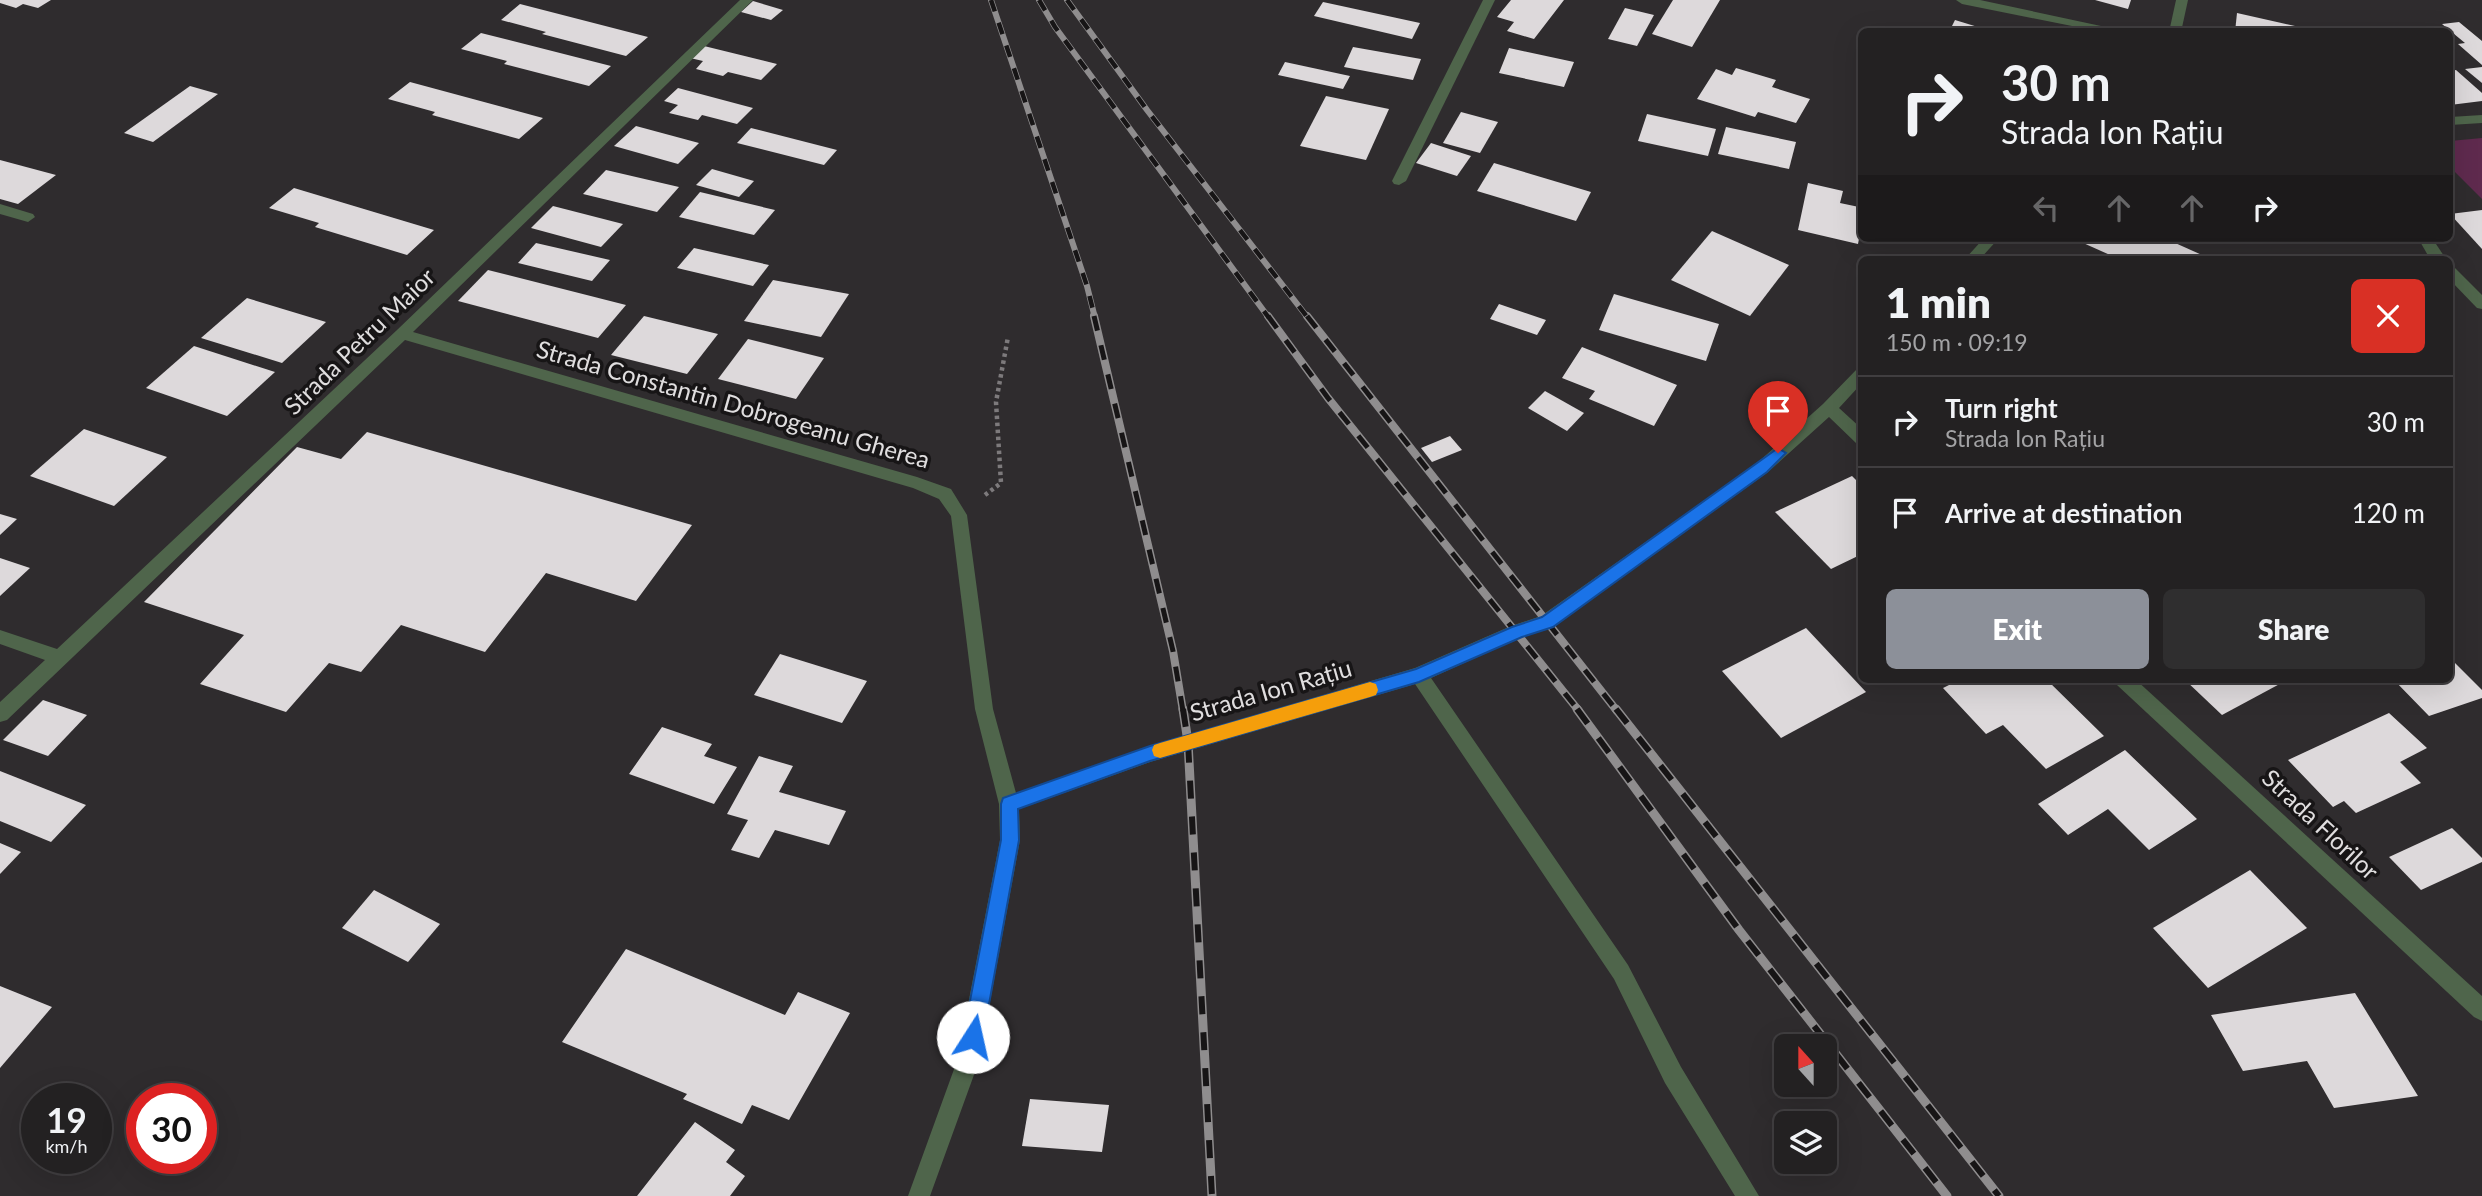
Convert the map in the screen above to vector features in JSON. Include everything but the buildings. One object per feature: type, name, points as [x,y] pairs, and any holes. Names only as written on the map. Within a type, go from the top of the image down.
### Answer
[{"type":"street","name":"Strada Petru Maior","points":[[0,714],[402,334],[747,0]]},
{"type":"street","points":[[1399,181],[1489,0]]},
{"type":"street","points":[[1962,0],[2103,28]]},
{"type":"street","points":[[2176,28],[2182,0]]},
{"type":"street","points":[[2453,121],[2482,119]]},
{"type":"street","points":[[0,209],[28,217]]},
{"type":"street","points":[[1975,256],[1989,242]]},
{"type":"street","points":[[2453,274],[2482,304]]},
{"type":"street","name":"Strada Constantin Dobrogeanu Gherea","points":[[402,334],[917,483],[945,494],[959,515]]},
{"type":"street","name":"Strada Ion Rațiu","points":[[1009,804],[1163,750],[1419,675],[1517,631],[1547,622],[1762,468],[1829,408],[1858,377]]},
{"type":"street","points":[[1829,408],[1858,435]]},
{"type":"street","points":[[919,1196],[968,1061],[1010,840],[1009,804],[985,709],[959,515]]},
{"type":"street","points":[[0,637],[60,658]]},
{"type":"street","points":[[1419,675],[1621,972],[1673,1075],[1748,1196]]},
{"type":"street","name":"Strada Florilor","points":[[2127,683],[2482,1010]]},
{"type":"path","points":[[959,515],[1001,483],[996,402],[1008,337]]},
{"type":"shaded area","points":[[2482,138],[2482,199],[2453,170],[2453,141]]},
{"type":"railway","points":[[991,0],[1087,286],[1095,318]]},
{"type":"railway","points":[[1039,0],[1055,27],[1269,318]]},
{"type":"railway","points":[[1067,0],[1147,110],[1308,318]]},
{"type":"railway","points":[[1094,316],[1173,651],[1183,711]]},
{"type":"railway","points":[[1268,316],[1328,398],[1579,711]]},
{"type":"railway","points":[[1307,316],[1617,711]]},
{"type":"railway","points":[[1183,709],[1188,742],[1212,1196]]},
{"type":"railway","points":[[1577,709],[1739,930],[1947,1196]]},
{"type":"railway","points":[[1616,709],[1999,1196]]},
{"type":"slow traffic","points":[[1160,750],[1370,690]]},
{"type":"route","points":[[973,1037],[1010,840],[1009,804],[1188,742],[1419,675],[1517,631],[1547,622],[1762,468],[1778,453]]}]
